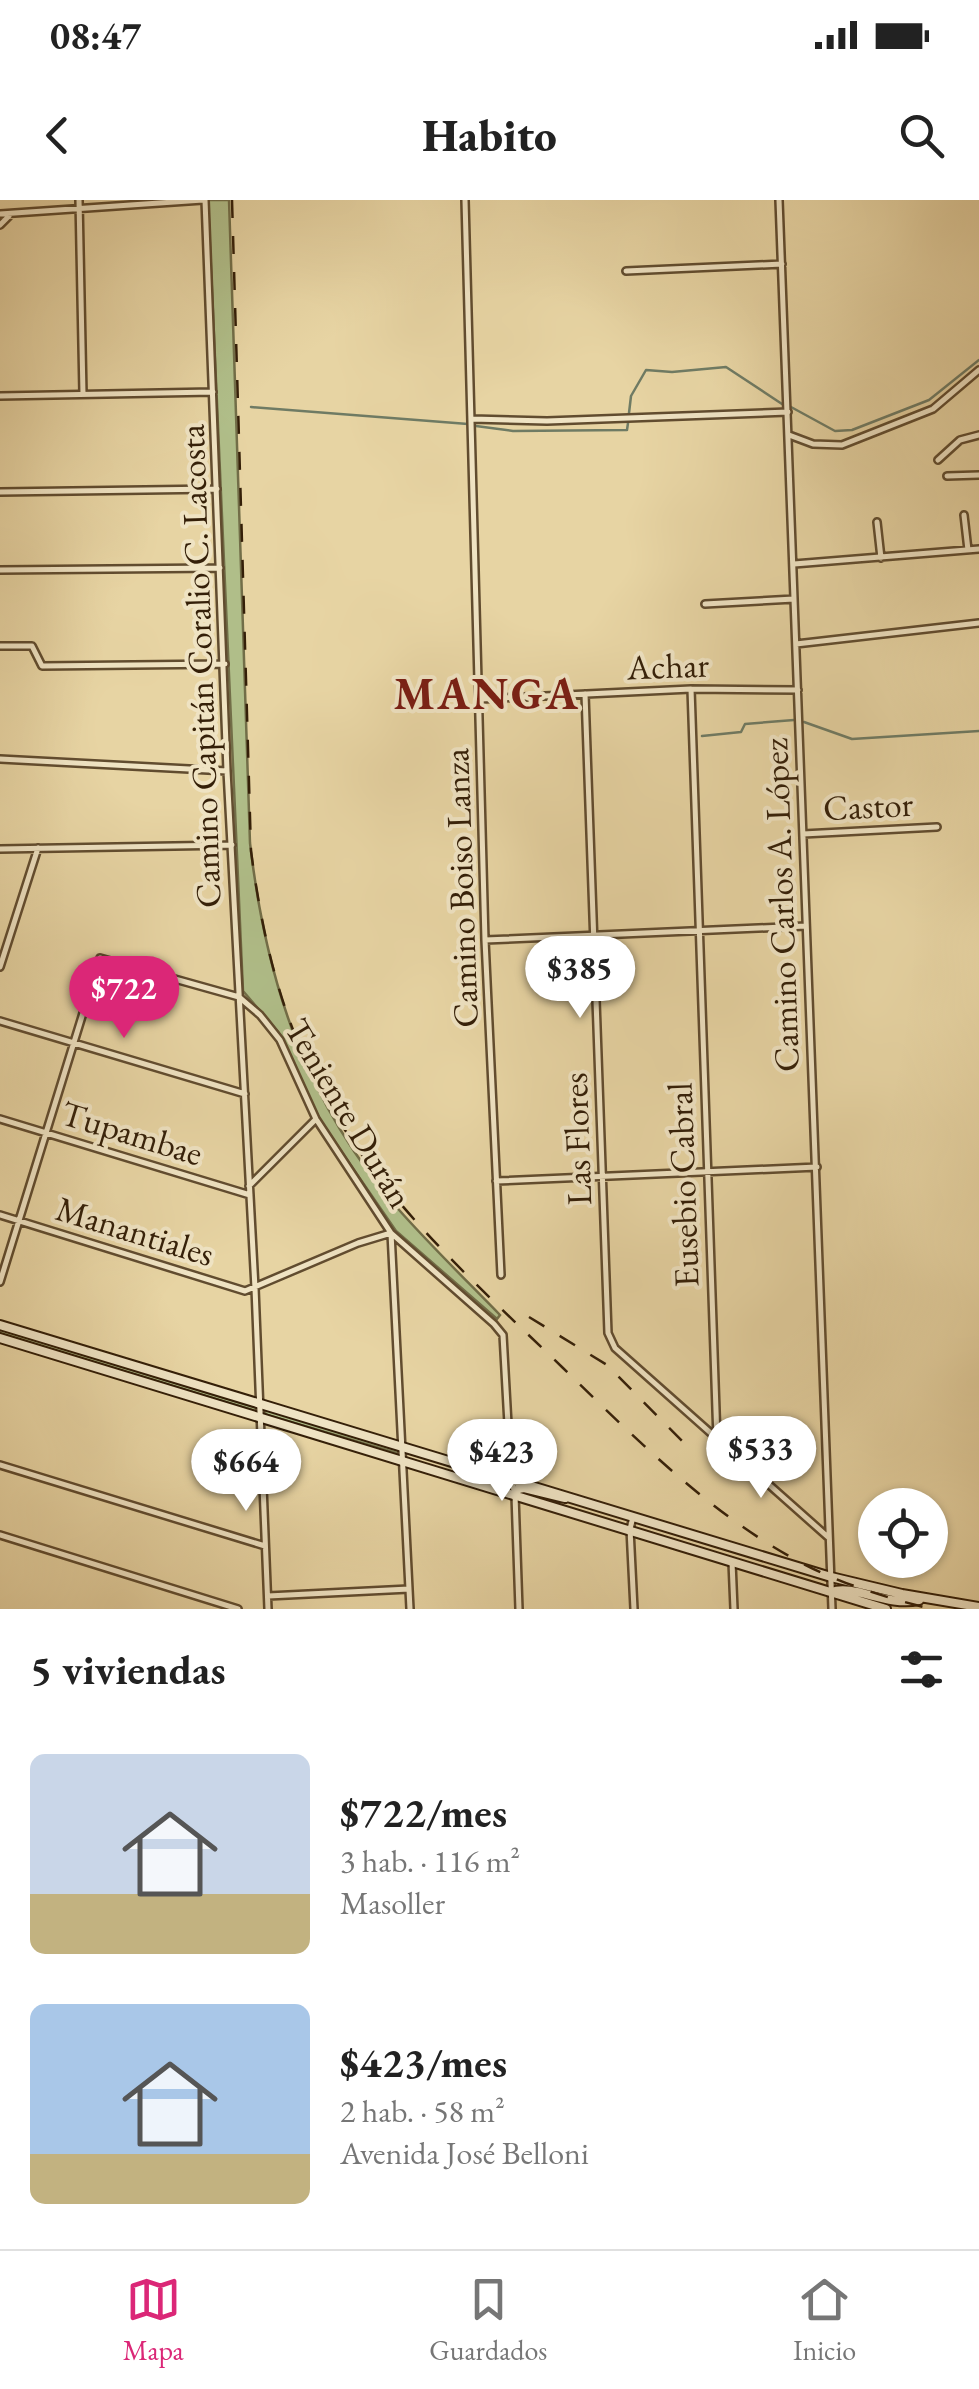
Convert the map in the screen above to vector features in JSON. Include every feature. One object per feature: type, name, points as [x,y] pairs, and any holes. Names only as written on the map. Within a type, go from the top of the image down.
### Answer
[{"type":"main road","points":[[0,1325],[831,1577],[979,1607]]},
{"type":"main road","points":[[0,1338],[886,1609]]},
{"type":"main road","points":[[466,1479],[481,1478],[503,1485],[511,1478]]},
{"type":"main road","points":[[515,1495],[520,1488],[559,1499],[571,1498]]},
{"type":"main road","points":[[768,1573],[782,1572],[820,1584],[831,1577]]},
{"type":"main road","points":[[831,1592],[846,1590],[893,1602],[926,1598]]},
{"type":"street","points":[[80,200],[83,394]]},
{"type":"street","points":[[0,214],[204,200]]},
{"type":"street","name":"Camino Capitán Coralio C. Lacosta","points":[[204,200],[268,1609]]},
{"type":"street","name":"Camino Boiso Lanza","points":[[464,200],[486,940],[501,1275]]},
{"type":"street","name":"Camino Carlos A. López","points":[[779,200],[832,1609]]},
{"type":"street","points":[[0,225],[11,214]]},
{"type":"street","points":[[626,271],[782,264]]},
{"type":"street","points":[[788,435],[827,446],[842,445],[933,409],[979,370]]},
{"type":"street","points":[[0,396],[213,392]]},
{"type":"street","points":[[472,419],[788,412]]},
{"type":"street","points":[[938,460],[960,440],[979,434]]},
{"type":"street","points":[[947,476],[979,474]]},
{"type":"street","points":[[0,492],[217,490]]},
{"type":"street","points":[[964,515],[968,550]]},
{"type":"street","points":[[876,522],[881,558]]},
{"type":"street","points":[[794,564],[979,549]]},
{"type":"street","points":[[0,570],[220,568]]},
{"type":"street","points":[[706,604],[794,599]]},
{"type":"street","points":[[796,644],[979,623]]},
{"type":"street","points":[[0,646],[32,646],[42,666],[224,664]]},
{"type":"street","name":"Achar","points":[[480,699],[691,690],[798,690]]},
{"type":"street","name":"Eusebio Cabral","points":[[691,690],[717,1439]]},
{"type":"street","name":"Las Flores","points":[[585,694],[610,1341],[717,1439]]},
{"type":"street","points":[[0,759],[227,770]]},
{"type":"street","name":"Castor","points":[[802,834],[937,827]]},
{"type":"street","points":[[0,850],[232,845]]},
{"type":"street","points":[[0,967],[38,848]]},
{"type":"street","points":[[486,940],[806,926]]},
{"type":"street","points":[[0,1282],[100,958],[240,998]]},
{"type":"street","name":"Teniente Durán","points":[[240,998],[274,1031],[316,1119],[392,1232],[494,1324],[502,1336],[511,1478]]},
{"type":"street","points":[[0,1021],[244,1094]]},
{"type":"street","points":[[250,1186],[316,1119]]},
{"type":"street","name":"Tupambae","points":[[0,1120],[250,1194]]},
{"type":"street","points":[[496,1181],[817,1167]]},
{"type":"street","name":"Manantiales","points":[[0,1216],[245,1291],[255,1288]]},
{"type":"street","points":[[255,1288],[358,1242],[392,1232],[410,1609]]},
{"type":"street","points":[[717,1439],[829,1538]]},
{"type":"street","points":[[0,1466],[265,1546]]},
{"type":"street","points":[[511,1478],[519,1609]]},
{"type":"street","points":[[633,1516],[630,1529],[634,1609]]},
{"type":"street","points":[[0,1535],[238,1609]]},
{"type":"street","points":[[732,1561],[734,1609]]},
{"type":"street","points":[[268,1596],[410,1589]]},
{"type":"green space","points":[[208,200],[229,200],[250,843],[267,944],[296,1039],[339,1128],[400,1211],[500,1315],[497,1319],[396,1231],[321,1122],[278,1032],[243,991]]},
{"type":"green space","points":[[0,1328],[258,1408],[256,1411],[0,1334]]},
{"type":"green space","points":[[266,1408],[401,1449],[400,1454],[267,1415]]},
{"type":"waterway","points":[[791,407],[835,431],[852,430],[929,400],[979,360]]},
{"type":"waterway","points":[[629,413],[631,396],[646,370],[726,367],[782,404]]},
{"type":"waterway","points":[[251,407],[468,424]]},
{"type":"waterway","points":[[476,426],[513,431],[627,430],[628,423]]},
{"type":"waterway","points":[[702,736],[741,732],[745,724],[794,720]]},
{"type":"waterway","points":[[804,722],[852,739],[979,731]]},
{"type":"railway","points":[[232,200],[251,851],[275,974],[307,1062],[371,1168],[431,1238],[673,1472],[732,1519],[796,1560],[862,1589],[931,1609]]},
{"type":"railway","points":[[529,1317],[607,1365],[683,1442]]},
{"type":"district","name":"MANGA","points":[[487,693]]}]
